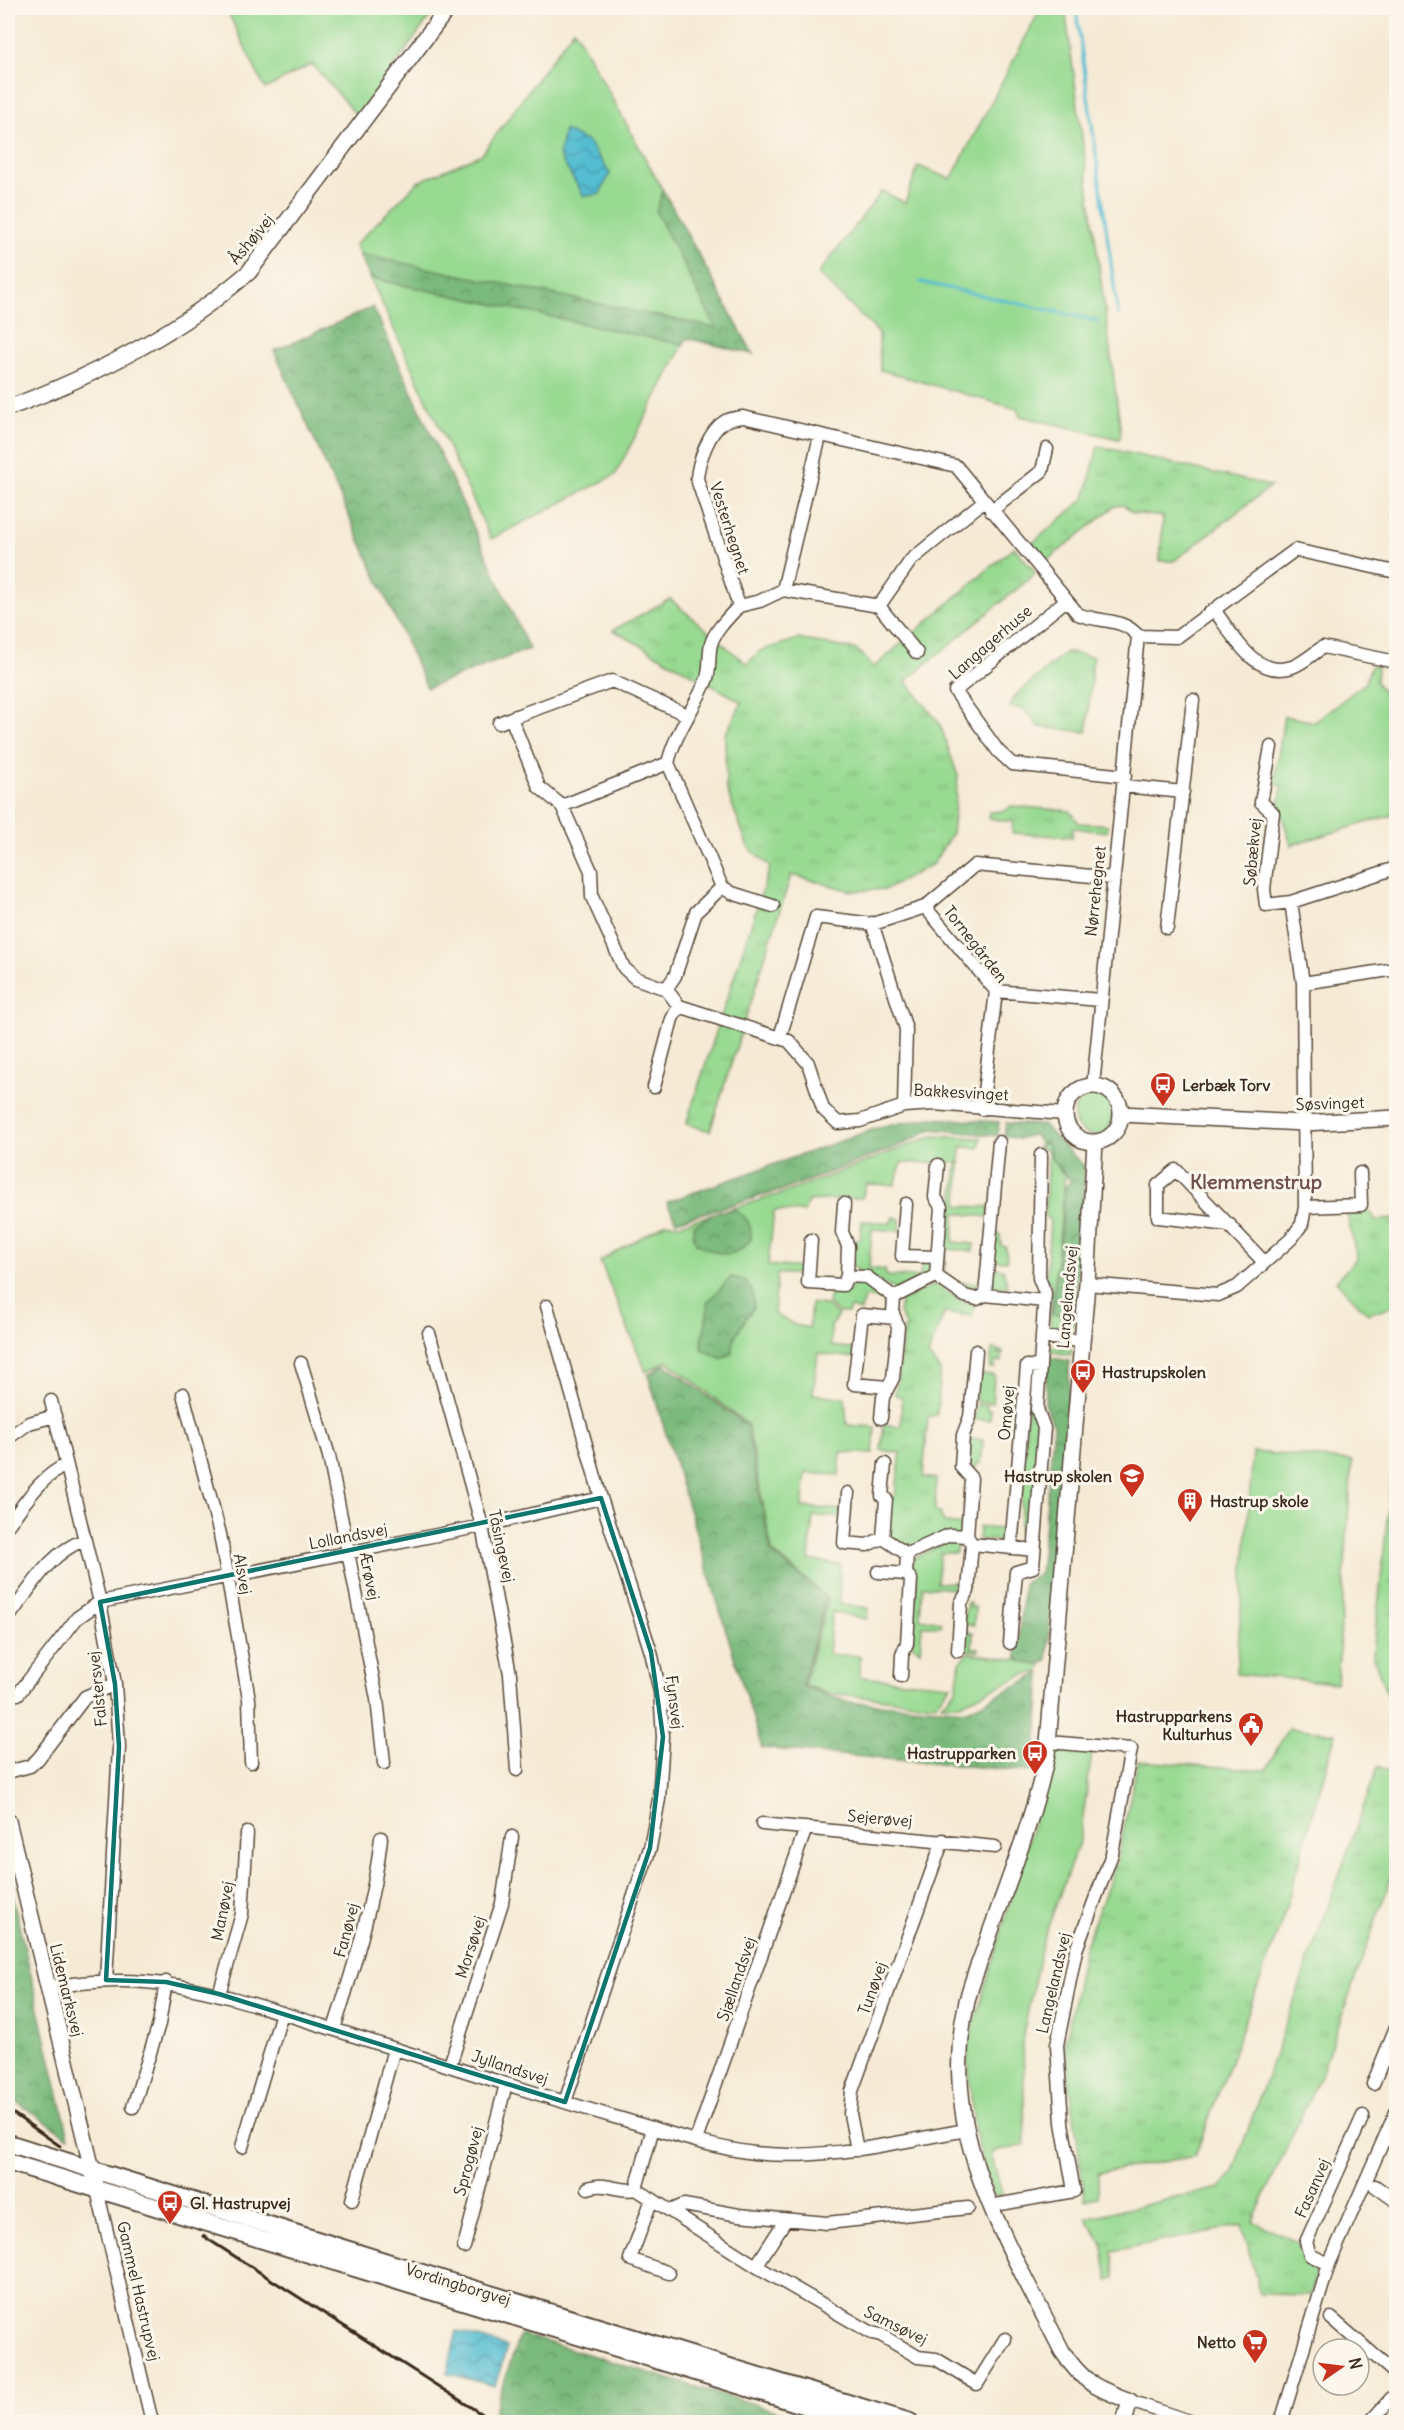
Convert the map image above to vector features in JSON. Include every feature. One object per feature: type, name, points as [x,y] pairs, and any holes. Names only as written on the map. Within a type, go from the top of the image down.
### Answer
[{"type":"main road","name":"Vordingborgvej","points":[[8,2143],[465,2287],[910,2422]]},
{"type":"main road","name":"Vordingborgvej","points":[[8,2162],[859,2422]]},
{"type":"street","name":"Åshøjvej","points":[[8,408],[75,380],[180,325],[215,301],[249,272],[448,8]]},
{"type":"street","name":"Vesterhegnet","points":[[739,606],[697,479],[698,465],[718,427],[732,418],[743,417],[956,466],[1078,615],[1122,623],[1138,636]]},
{"type":"street","points":[[783,590],[820,436]]},
{"type":"street","points":[[879,606],[911,560],[1042,471],[1047,448]]},
{"type":"street","points":[[1138,636],[1177,638],[1295,550],[1396,572]]},
{"type":"street","points":[[773,906],[732,893],[722,886],[669,763],[671,749],[707,680],[711,643],[716,633],[739,606],[760,601],[783,590],[879,606],[917,653]]},
{"type":"street","name":"Langagerhuse","points":[[1065,601],[955,691],[998,751],[1012,765],[1124,781]]},
{"type":"street","points":[[1215,611],[1253,660],[1271,666],[1293,668],[1323,646],[1396,662]]},
{"type":"street","name":"Nørrehegnet","points":[[1093,1086],[1138,636]]},
{"type":"street","points":[[499,723],[612,681],[687,715]]},
{"type":"street","points":[[1167,928],[1193,700]]},
{"type":"street","points":[[511,718],[539,788],[562,806],[591,871],[592,897],[624,968],[635,978],[666,989],[679,1006],[672,1019],[654,1087]]},
{"type":"street","name":"Søbækvej","points":[[1271,747],[1261,802],[1273,813],[1264,889],[1266,905],[1291,902],[1396,868]]},
{"type":"street","points":[[562,806],[669,763]]},
{"type":"street","points":[[1124,781],[1183,792]]},
{"type":"street","name":"Tornegården","points":[[780,1037],[816,917],[872,923],[926,907],[975,865],[1113,878]]},
{"type":"street","points":[[666,989],[675,976],[696,912],[722,886]]},
{"type":"street","points":[[1087,1284],[1218,1295],[1237,1287],[1291,1239],[1302,1224],[1305,1207],[1303,983],[1291,902]]},
{"type":"street","name":"Tornegården","points":[[926,907],[996,992],[982,1109]]},
{"type":"street","points":[[872,923],[906,1029],[904,1106]]},
{"type":"street","points":[[1303,983],[1396,969]]},
{"type":"street","points":[[996,992],[1100,1000]]},
{"type":"street","name":"Bakkesvinget","points":[[679,1006],[780,1037],[796,1046],[803,1055],[823,1109],[838,1123],[860,1121],[904,1106],[934,1104],[1065,1114]]},
{"type":"street","points":[[1093,1086],[1112,1093],[1119,1102],[1121,1114],[1114,1133],[1105,1140],[1095,1142],[1074,1135],[1068,1126],[1065,1114],[1072,1095],[1081,1089],[1093,1086]]},
{"type":"street","name":"Søsvinget","points":[[1121,1114],[1304,1123],[1396,1118]]},
{"type":"street","points":[[985,1295],[999,1142]]},
{"type":"street","name":"Langelandsvej","points":[[1095,1142],[1087,1284],[1049,1742],[1035,1805],[968,1999],[960,2040],[960,2086],[966,2130],[975,2169],[990,2206],[1062,2351],[1076,2373],[1093,2387],[1137,2403]]},
{"type":"street","name":"Omøvej","points":[[1010,1643],[1016,1572],[1033,1567],[1044,1428],[1037,1409],[1044,1300],[1039,1278],[1041,1155]]},
{"type":"street","points":[[936,1276],[941,1207],[935,1197],[938,1166]]},
{"type":"street","points":[[1230,1225],[1158,1217],[1158,1185],[1176,1170],[1230,1225],[1264,1262]]},
{"type":"street","points":[[1305,1207],[1361,1205],[1360,1173]]},
{"type":"street","points":[[811,1240],[808,1283],[843,1286],[847,1276],[848,1246],[842,1232],[844,1204]]},
{"type":"street","points":[[906,1204],[902,1256],[937,1257]]},
{"type":"street","points":[[847,1276],[867,1277],[894,1297]]},
{"type":"street","points":[[936,1276],[965,1296],[977,1299],[985,1295],[1044,1300]]},
{"type":"street","points":[[894,1297],[936,1276]]},
{"type":"street","points":[[882,1418],[883,1397],[893,1378],[898,1327],[894,1297]]},
{"type":"street","name":"Fynsvej","points":[[547,1306],[601,1498],[651,1652],[660,1692],[662,1758],[659,1799],[650,1848],[565,2102]]},
{"type":"street","points":[[888,1387],[854,1384],[862,1315],[895,1318]]},
{"type":"street","name":"Tåsingevej","points":[[429,1334],[482,1526],[510,1674],[517,1770]]},
{"type":"street","points":[[1042,1337],[1081,1341]]},
{"type":"street","points":[[958,1651],[961,1603],[968,1591],[970,1540],[971,1478],[961,1467],[963,1435],[970,1417],[976,1351]]},
{"type":"street","name":"Ærøvej","points":[[301,1362],[329,1456],[377,1699],[384,1763]]},
{"type":"street","name":"Omøvej","points":[[1011,1547],[1027,1366],[1040,1366]]},
{"type":"street","name":"Alsvej","points":[[183,1394],[211,1492],[227,1575],[249,1699],[251,1762]]},
{"type":"street","name":"Falstersvej","points":[[51,1401],[100,1602],[115,1684],[119,1747],[106,1980]]},
{"type":"street","points":[[8,1438],[29,1423],[54,1416]]},
{"type":"street","points":[[883,1538],[886,1499],[882,1496],[885,1464]]},
{"type":"street","points":[[8,1525],[40,1483],[54,1470],[66,1465]]},
{"type":"street","points":[[848,1493],[844,1543],[867,1545],[883,1538]]},
{"type":"street","name":"Lollandsvej","points":[[100,1602],[482,1526],[601,1498]]},
{"type":"street","points":[[907,1554],[949,1535],[1034,1550]]},
{"type":"street","points":[[883,1538],[907,1554]]},
{"type":"street","points":[[8,1618],[52,1558],[69,1546],[84,1540]]},
{"type":"street","points":[[906,1574],[907,1554]]},
{"type":"street","points":[[878,1572],[906,1574],[911,1579],[907,1643],[902,1655],[901,1676]]},
{"type":"street","points":[[18,1694],[77,1618],[100,1602]]},
{"type":"street","points":[[8,1772],[30,1766],[38,1759],[85,1697],[115,1684]]},
{"type":"street","name":"Langelandsvej","points":[[990,2206],[1074,2192],[1062,2123],[1057,2045],[1076,1950],[1112,1854],[1131,1749],[1049,1742]]},
{"type":"street","name":"Lidemarksvej","points":[[8,1821],[91,2169]]},
{"type":"street","name":"Sejerøvej","points":[[762,1824],[943,1840],[995,1847]]},
{"type":"street","name":"Sjællandsvej","points":[[696,2140],[806,1828]]},
{"type":"street","name":"Manøvej","points":[[219,1994],[242,1914],[247,1833]]},
{"type":"street","name":"Morsøvej","points":[[450,2065],[502,1903],[512,1837]]},
{"type":"street","name":"Fanøvej","points":[[334,2030],[363,1935],[376,1882],[381,1838]]},
{"type":"street","name":"Tunøvej","points":[[856,2150],[850,2114],[852,2091],[943,1840]]},
{"type":"street","name":"Jyllandsvej","points":[[48,1989],[106,1980],[166,1982],[219,1994],[565,2102],[696,2140],[753,2153],[809,2154],[856,2150],[966,2130]]},
{"type":"street","points":[[133,2107],[159,2024],[166,1982]]},
{"type":"street","points":[[242,2147],[282,2013]]},
{"type":"street","points":[[1373,2084],[1396,2027]]},
{"type":"street","points":[[352,2200],[394,2049]]},
{"type":"street","name":"Sprogøvej","points":[[464,2247],[506,2084]]},
{"type":"street","points":[[1281,2422],[1329,2264],[1391,2140],[1396,2112]]},
{"type":"street","name":"Fasanvej","points":[[1329,2264],[1310,2255],[1306,2242],[1363,2116]]},
{"type":"street","points":[[636,2188],[653,2128]]},
{"type":"street","name":"Gammel Hastrupvej","points":[[91,2169],[152,2422]]},
{"type":"street","name":"Samsøvej","points":[[588,2188],[600,2183],[629,2190],[636,2188],[756,2266],[872,2333],[880,2335],[918,2357],[936,2359],[977,2384],[1005,2339]]},
{"type":"street","points":[[1375,2186],[1396,2201]]},
{"type":"street","points":[[652,2199],[630,2259],[669,2273]]},
{"type":"street","points":[[670,2211],[684,2205],[785,2221],[827,2223],[968,2208]]},
{"type":"street","points":[[756,2266],[785,2221]]},
{"type":"street","points":[[1331,2318],[1396,2374]]},
{"type":"street","points":[[1370,2422],[1396,2393]]},
{"type":"street","points":[[1124,2422],[1137,2403]]},
{"type":"street","points":[[1137,2403],[1159,2422]]},
{"type":"street","points":[[1137,2403],[1192,2422]]},
{"type":"highlighted area","points":[[601,1498],[651,1652],[663,1737],[650,1848],[565,2102],[219,1994],[166,1982],[106,1980],[119,1747],[115,1684],[100,1602]]},
{"type":"green space","points":[[226,8],[436,8],[358,117],[312,64],[265,89]]},
{"type":"green space","points":[[1041,8],[1065,8],[1121,433],[1119,439],[1020,416],[1017,409],[880,370],[879,333],[818,274],[882,191],[905,203],[918,166],[951,179]]},
{"type":"green space","points":[[574,29],[753,354],[687,338],[615,475],[491,539],[355,245],[418,182],[482,154]]},
{"type":"green space","points":[[663,190],[753,354],[687,338],[683,345],[370,278],[359,254],[716,328],[656,212]]},
{"type":"green space","points":[[373,307],[529,649],[427,688],[274,351]]},
{"type":"green space","points":[[1098,446],[1271,486],[1174,561],[1160,561],[1163,517],[1133,513],[1123,505],[1115,506],[1044,563],[1030,545],[1085,498]]},
{"type":"green space","points":[[1014,547],[1036,573],[906,681],[940,724],[958,776],[952,833],[933,864],[887,889],[852,891],[791,875],[710,1131],[686,1124],[770,867],[748,847],[726,788],[725,735],[742,702],[613,630],[670,599],[747,664],[760,651],[798,639],[857,650],[874,667]]},
{"type":"green space","points":[[1066,652],[1093,657],[1087,732],[1039,727],[1024,709],[1010,707],[1015,696]]},
{"type":"green space","points":[[1371,666],[1377,667],[1376,682],[1396,712],[1396,814],[1291,845],[1279,806],[1282,786],[1274,784],[1284,716],[1315,722],[1365,683]]},
{"type":"green space","points":[[1011,806],[1070,811],[1079,823],[1108,825],[1107,832],[1073,828],[1072,837],[1012,833],[1013,822],[989,818],[989,812],[1005,811]]},
{"type":"green space","points":[[1094,1095],[1102,1096],[1108,1101],[1113,1107],[1113,1123],[1108,1129],[1102,1134],[1094,1135],[1086,1134],[1080,1129],[1075,1123],[1074,1115],[1075,1107],[1080,1101],[1086,1096]]},
{"type":"green space","points":[[930,1118],[999,1122],[998,1136],[931,1129],[906,1143],[789,1188],[676,1221],[667,1202],[883,1126]]},
{"type":"green space","points":[[1006,1123],[1043,1125],[1085,1167],[1074,1316],[1052,1314],[1065,1187],[1071,1181],[1052,1160],[1046,1141],[1041,1145],[1034,1134],[1019,1139],[1004,1136]]},
{"type":"green space","points":[[933,1136],[981,1138],[979,1148],[961,1147],[960,1162],[901,1163],[895,1185],[866,1184],[862,1198],[808,1201],[804,1212],[774,1211],[768,1265],[804,1268],[804,1274],[777,1274],[774,1314],[795,1325],[809,1328],[811,1303],[825,1305],[838,1315],[831,1326],[831,1346],[855,1349],[853,1358],[818,1353],[813,1394],[845,1398],[847,1425],[875,1427],[873,1454],[841,1452],[839,1475],[806,1473],[802,1507],[841,1510],[841,1517],[813,1516],[809,1560],[840,1565],[840,1604],[868,1608],[867,1619],[832,1612],[828,1654],[860,1656],[860,1677],[951,1685],[935,1704],[825,1693],[804,1685],[828,1598],[772,1551],[748,1425],[667,1361],[646,1372],[600,1261],[666,1223],[680,1224],[790,1191]]},
{"type":"green space","points":[[1045,1143],[1050,1148],[1052,1160],[1065,1176],[1052,1314],[1074,1316],[1073,1327],[1050,1326],[1051,1284],[1046,1278],[1050,1221],[1045,1216],[1048,1151],[1037,1147]]},
{"type":"green space","points":[[960,1163],[958,1206],[989,1207],[988,1217],[955,1213],[953,1242],[974,1244],[973,1251],[946,1249],[944,1273],[942,1272],[944,1203],[953,1205],[957,1164]]},
{"type":"green space","points":[[736,1210],[747,1219],[751,1230],[751,1240],[744,1247],[731,1254],[725,1254],[712,1251],[696,1243],[693,1233],[694,1225],[719,1211]]},
{"type":"green space","points":[[1371,1212],[1375,1220],[1396,1219],[1396,1305],[1368,1314],[1336,1281],[1357,1258],[1347,1214]]},
{"type":"green space","points":[[893,1217],[900,1219],[900,1231],[872,1229],[869,1268],[885,1270],[887,1276],[920,1277],[922,1259],[934,1260],[932,1273],[896,1290],[861,1273],[852,1265],[854,1239],[860,1239],[862,1221],[891,1223]]},
{"type":"green space","points":[[995,1234],[1000,1235],[1001,1246],[1006,1247],[1007,1261],[993,1261]]},
{"type":"green space","points":[[993,1268],[1003,1269],[1008,1287],[991,1287]]},
{"type":"green space","points":[[731,1277],[744,1280],[752,1290],[754,1306],[735,1336],[732,1353],[722,1359],[702,1349],[702,1340],[707,1303]]},
{"type":"green space","points":[[855,1282],[868,1283],[890,1299],[888,1312],[884,1314],[884,1300],[864,1297],[861,1311],[850,1308],[848,1313],[839,1313],[828,1304],[830,1291],[849,1292]]},
{"type":"green space","points":[[955,1282],[983,1283],[982,1294],[965,1290]]},
{"type":"green space","points":[[936,1284],[961,1301],[975,1304],[972,1316],[944,1313],[928,1355],[940,1371],[937,1415],[928,1417],[923,1477],[936,1479],[935,1512],[940,1513],[944,1523],[966,1525],[966,1536],[907,1550],[887,1534],[889,1498],[895,1497],[901,1453],[881,1450],[884,1424],[898,1427],[901,1425],[902,1397],[895,1395],[905,1325],[899,1313],[901,1300]]},
{"type":"green space","points":[[1053,1346],[1071,1348],[1071,1355],[1047,1351]]},
{"type":"green space","points":[[992,1349],[1003,1351],[1003,1354],[996,1353],[1002,1355],[1002,1362],[995,1362],[995,1368],[990,1368]]},
{"type":"green space","points":[[1048,1357],[1069,1361],[1069,1387],[1047,1661],[1035,1665],[1020,1661],[1017,1656],[1024,1583],[1040,1574],[1054,1425],[1045,1405]]},
{"type":"green space","points":[[665,1364],[746,1425],[771,1552],[826,1598],[802,1686],[847,1702],[968,1710],[1041,1673],[1035,1772],[762,1748],[648,1375]]},
{"type":"green space","points":[[1030,1372],[1035,1373],[1040,1427],[1031,1539],[1024,1544],[1019,1539]]},
{"type":"green space","points":[[978,1374],[994,1375],[992,1403],[975,1401]]},
{"type":"green space","points":[[977,1404],[987,1405],[987,1410],[991,1410],[990,1420],[974,1419]]},
{"type":"green space","points":[[970,1439],[983,1440],[981,1464],[977,1463],[976,1468],[966,1467],[967,1441]]},
{"type":"green space","points":[[1253,1452],[1352,1461],[1337,1683],[1236,1674]]},
{"type":"green space","points":[[1396,1478],[1396,1701],[1389,1700],[1373,1656],[1391,1481]]},
{"type":"green space","points":[[979,1527],[1009,1530],[1006,1541],[978,1540]]},
{"type":"green space","points":[[949,1541],[962,1542],[962,1544],[956,1548],[956,1553],[940,1553],[937,1583],[960,1582],[961,1577],[966,1577],[965,1590],[959,1596],[953,1596],[954,1589],[922,1586],[920,1618],[942,1622],[941,1626],[922,1626],[920,1651],[912,1645],[917,1582],[911,1567],[914,1558]]},
{"type":"green space","points":[[967,1602],[970,1602],[969,1607],[975,1607],[974,1625],[963,1624]]},
{"type":"green space","points":[[963,1627],[967,1628],[967,1633],[973,1633],[972,1648],[979,1648],[979,1651],[961,1650]]},
{"type":"green space","points":[[969,1653],[1042,1663],[1039,1672],[1023,1675],[960,1704],[941,1704],[956,1690],[960,1662]]},
{"type":"green space","points":[[1288,1728],[1336,1733],[1283,1918],[1195,2156],[1098,2173],[1098,2197],[1085,2200],[1065,2046],[1083,1951],[1116,1865],[1138,1761],[1266,1770]]},
{"type":"green space","points":[[1055,1750],[1092,1753],[1080,1839],[1043,1940],[1023,2034],[1025,2145],[991,2153],[1003,2197],[992,2195],[974,2128],[967,2048]]},
{"type":"green space","points":[[1378,1766],[1396,1776],[1396,1864],[1322,2071],[1253,2221],[1299,2243],[1301,2253],[1317,2265],[1311,2295],[1260,2294],[1242,2225],[1112,2251],[1115,2278],[1108,2280],[1102,2242],[1086,2218],[1220,2188],[1232,2174]]},
{"type":"green space","points":[[8,1878],[69,2137],[8,2096]]},
{"type":"green space","points":[[520,2334],[813,2422],[512,2422],[494,2411]]},
{"type":"water","points":[[564,130],[588,142],[610,173],[600,194],[584,196],[559,156]]},
{"type":"water","points":[[457,2331],[507,2347],[495,2386],[447,2373]]},
{"type":"waterway","points":[[1076,9],[1118,314]]},
{"type":"waterway","points":[[921,282],[1098,321]]},
{"type":"railway","points":[[8,2110],[60,2146]]},
{"type":"railway","points":[[203,2236],[494,2422]]},
{"type":"place","name":"Lerbæk Torv","points":[[1163,1108]]},
{"type":"place","name":"Hastrupskolen","points":[[1083,1395]]},
{"type":"place","name":"Hastrup skolen","points":[[1132,1499]]},
{"type":"place","name":"Hastrup skole","points":[[1190,1524]]},
{"type":"place","name":"Hastrupparkens Kulturhus","points":[[1251,1748]]},
{"type":"place","name":"Hastrupparken","points":[[1035,1776]]},
{"type":"place","name":"Gl. Hastrupvej","points":[[170,2226]]},
{"type":"place","name":"Netto","points":[[1255,2365]]},
{"type":"district","name":"Klemmenstrup","points":[[1256,1182]]}]
